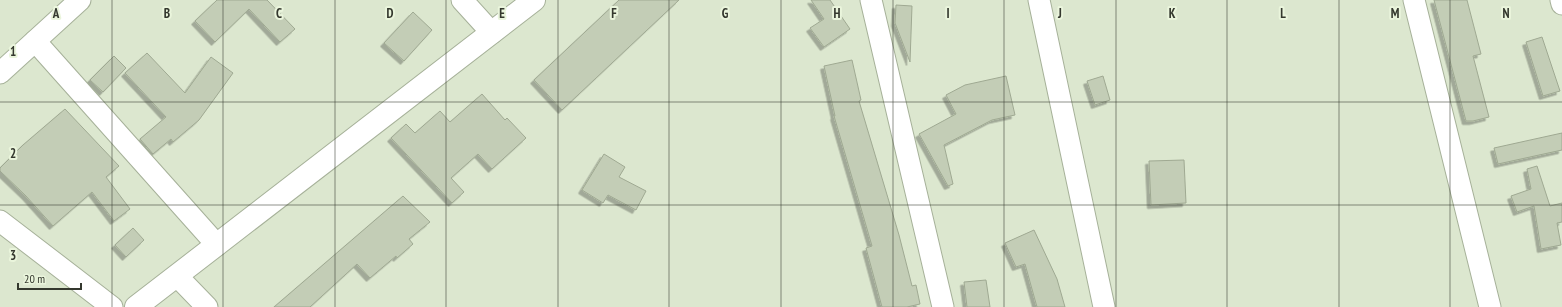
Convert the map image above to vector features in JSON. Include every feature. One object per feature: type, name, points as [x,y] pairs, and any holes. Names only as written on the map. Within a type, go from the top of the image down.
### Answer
[{"type":"highway","points":[[136,307],[534,0]]},
{"type":"street","points":[[0,73],[80,0]]},
{"type":"street","points":[[462,0],[492,33]]},
{"type":"street","points":[[871,0],[943,307]]},
{"type":"street","points":[[1039,0],[1104,307]]},
{"type":"street","points":[[1414,0],[1490,307]]},
{"type":"street","points":[[1561,0],[1562,4]]},
{"type":"street","points":[[34,41],[217,245]]},
{"type":"street","points":[[0,221],[112,307]]},
{"type":"street","points":[[177,276],[207,307]]},
{"type":"building","points":[[217,0],[267,0],[295,29],[280,42],[249,9],[215,42],[195,21]]},
{"type":"building","points":[[619,0],[679,0],[562,110],[534,80]]},
{"type":"building","points":[[811,0],[830,0],[850,29],[824,47],[810,28],[824,19]]},
{"type":"building","points":[[1434,0],[1467,0],[1481,54],[1473,56],[1489,117],[1466,121]]},
{"type":"building","points":[[896,5],[912,6],[910,62],[895,23]]},
{"type":"building","points":[[413,12],[432,30],[404,61],[384,43]]},
{"type":"building","points":[[1542,37],[1560,91],[1543,96],[1526,42]]},
{"type":"building","points":[[147,53],[185,93],[211,57],[233,73],[199,120],[173,142],[171,139],[153,154],[140,139],[166,117],[125,73]]},
{"type":"building","points":[[114,56],[126,68],[103,92],[90,80]]},
{"type":"building","points":[[852,60],[861,100],[859,101],[899,235],[912,286],[916,285],[920,304],[907,307],[882,307],[866,248],[872,246],[834,116],[824,66]]},
{"type":"building","points":[[1006,76],[1015,115],[992,120],[944,145],[953,184],[948,186],[919,134],[956,114],[946,95],[965,85]]},
{"type":"building","points":[[1103,76],[1110,100],[1095,105],[1087,81]]},
{"type":"building","points":[[482,94],[505,120],[507,118],[526,138],[492,169],[478,154],[451,178],[464,192],[452,203],[391,138],[406,124],[415,133],[440,111],[450,122]]},
{"type":"building","points":[[65,109],[119,166],[106,177],[130,209],[114,221],[92,192],[53,226],[26,196],[0,171],[0,168],[23,145]]},
{"type":"building","points":[[1562,133],[1562,150],[1498,164],[1494,148]]},
{"type":"building","points":[[604,154],[625,167],[619,177],[646,191],[636,210],[608,195],[603,203],[582,190]]},
{"type":"building","points":[[1184,160],[1186,203],[1151,205],[1149,161]]},
{"type":"building","points":[[1537,166],[1550,206],[1562,203],[1562,222],[1557,223],[1561,245],[1541,249],[1534,206],[1517,212],[1511,196],[1531,189],[1527,169]]},
{"type":"building","points":[[403,196],[430,222],[409,239],[413,244],[397,258],[396,256],[370,278],[357,264],[310,307],[274,307]]},
{"type":"building","points":[[133,228],[144,240],[126,257],[115,245]]},
{"type":"building","points":[[1034,230],[1057,279],[1065,307],[1037,307],[1025,264],[1016,267],[1005,243]]},
{"type":"building","points":[[986,280],[990,307],[967,307],[964,282]]}]
